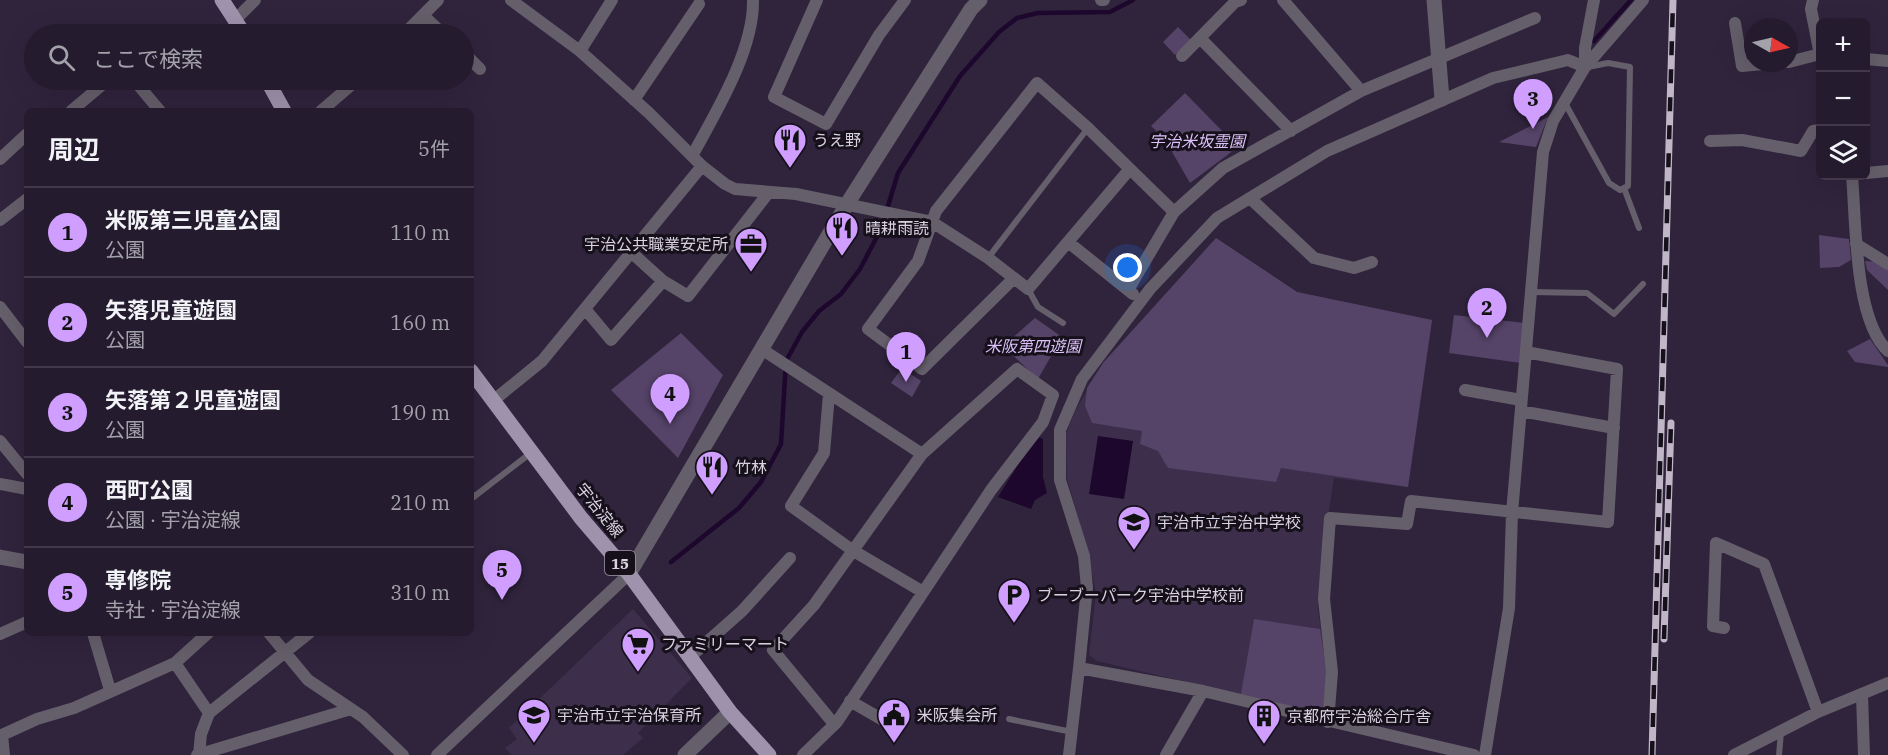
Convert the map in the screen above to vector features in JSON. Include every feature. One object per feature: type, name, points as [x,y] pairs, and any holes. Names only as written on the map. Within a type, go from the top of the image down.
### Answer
[{"type":"main road","points":[[222,0],[239,24]]},
{"type":"main road","points":[[272,90],[282,108]]},
{"type":"main road","name":"宇治淀線","points":[[474,375],[581,518],[629,574],[730,712],[769,755]]},
{"type":"street","points":[[236,19],[255,0]]},
{"type":"street","points":[[414,24],[438,0]]},
{"type":"street","points":[[580,51],[612,0]]},
{"type":"street","points":[[693,156],[744,52],[754,16],[753,0]]},
{"type":"street","points":[[818,0],[774,97],[826,124],[879,35],[905,0]]},
{"type":"street","points":[[437,755],[629,574],[847,204],[971,9],[980,0]]},
{"type":"street","points":[[1182,56],[1240,0]]},
{"type":"street","points":[[1283,0],[1361,91]]},
{"type":"street","points":[[1434,0],[1442,99]]},
{"type":"street","points":[[1586,67],[1585,48],[1594,0]]},
{"type":"street","points":[[1485,755],[1509,608],[1512,513],[1543,152],[1553,121],[1586,67],[1643,0]]},
{"type":"street","points":[[1813,0],[1811,9],[1816,34]]},
{"type":"street","points":[[518,2],[580,51],[702,166],[735,189],[847,204],[932,222],[988,258],[1028,288],[1129,170]]},
{"type":"street","points":[[634,100],[699,4]]},
{"type":"street","points":[[423,15],[432,24]]},
{"type":"street","points":[[1128,290],[1174,212],[1223,168],[1361,91],[1535,18]]},
{"type":"street","points":[[1735,23],[1742,66],[1744,66]]},
{"type":"street","points":[[1200,38],[1291,131]]},
{"type":"street","points":[[1798,60],[1816,55]]},
{"type":"street","points":[[1870,59],[1888,61]]},
{"type":"street","points":[[1069,755],[1087,588],[1084,556],[1060,480],[1060,430],[1082,379],[1141,301],[1217,218],[1327,151],[1493,78],[1568,60],[1586,67]]},
{"type":"street","points":[[474,63],[480,69]]},
{"type":"street","points":[[1014,278],[922,369],[868,329],[918,261],[936,211],[1038,83],[1174,212]]},
{"type":"street","points":[[75,108],[96,90]]},
{"type":"street","points":[[142,90],[157,108]]},
{"type":"street","points":[[324,108],[345,90]]},
{"type":"street","points":[[1710,141],[1742,140],[1801,151],[1813,131],[1816,131]]},
{"type":"street","points":[[0,159],[24,137]]},
{"type":"street","points":[[494,400],[542,361],[702,166]]},
{"type":"street","points":[[1870,173],[1888,171]]},
{"type":"street","points":[[1852,180],[1855,256],[1871,323],[1882,346],[1888,351]]},
{"type":"street","points":[[632,253],[663,281],[688,296],[769,192]]},
{"type":"street","points":[[1251,199],[1314,258],[1354,268],[1372,262]]},
{"type":"street","points":[[0,220],[24,205]]},
{"type":"street","points":[[1068,242],[1141,301]]},
{"type":"street","points":[[1856,244],[1886,260]]},
{"type":"street","points":[[586,310],[611,340],[663,281]]},
{"type":"street","points":[[0,307],[24,338]]},
{"type":"street","points":[[763,350],[922,454]]},
{"type":"street","points":[[1328,722],[1332,672],[1324,599],[1330,518],[1407,524],[1411,501],[1608,522],[1617,369],[1526,352]]},
{"type":"street","points":[[803,755],[834,724],[991,490],[1043,422],[1053,395],[1017,369],[922,454],[814,605],[773,650],[834,724]]},
{"type":"street","points":[[1465,390],[1614,428]]},
{"type":"street","points":[[829,394],[824,453],[791,506],[852,550],[924,591]]},
{"type":"street","points":[[0,441],[24,470]]},
{"type":"street","points":[[0,484],[24,488]]},
{"type":"street","points":[[1724,628],[1713,626],[1716,543],[1764,564],[1818,712]]},
{"type":"street","points":[[0,557],[24,561]]},
{"type":"street","points":[[690,657],[742,611],[790,558]]},
{"type":"street","points":[[0,634],[24,623]]},
{"type":"street","points":[[94,636],[110,690]]},
{"type":"street","points":[[4,755],[2,735],[37,719],[74,708],[175,663],[205,636]]},
{"type":"street","points":[[271,636],[308,680],[351,709],[403,755]]},
{"type":"street","points":[[306,636],[209,713],[201,734],[198,755],[351,709]]},
{"type":"street","points":[[175,663],[209,713]]},
{"type":"street","points":[[1079,668],[1203,691],[1433,750],[1474,755]]},
{"type":"street","points":[[1734,755],[1818,712],[1888,683]]},
{"type":"street","points":[[1166,755],[1203,691]]},
{"type":"street","points":[[1862,695],[1864,755]]},
{"type":"street","points":[[850,701],[884,720]]},
{"type":"street","points":[[685,755],[730,712]]},
{"type":"lane","points":[[1565,103],[1609,183],[1620,190],[1628,186],[1630,67],[1608,63],[1586,67]]},
{"type":"lane","points":[[988,258],[1088,128]]},
{"type":"lane","points":[[1624,188],[1639,228]]},
{"type":"lane","points":[[1531,292],[1587,293],[1614,314],[1643,284]]},
{"type":"lane","points":[[1028,288],[1038,307],[1063,323]]},
{"type":"lane","points":[[474,497],[532,452]]},
{"type":"lane","points":[[1009,719],[1072,732]]},
{"type":"lane","points":[[1779,755],[1781,732]]},
{"type":"shaded area","points":[[1216,238],[1297,292],[1432,320],[1408,487],[1334,478],[1324,543],[1318,609],[1327,674],[1323,710],[1315,712],[1097,661],[1089,655],[1096,593],[1086,545],[1067,478],[1066,434],[1075,411],[1103,363]]},
{"type":"shaded area","points":[[1036,436],[1043,439],[1043,477],[1047,493],[1035,500],[1031,509],[998,497]]},
{"type":"shaded area","points":[[1098,436],[1133,441],[1124,499],[1089,494]]},
{"type":"shaded area","points":[[633,609],[692,678],[638,733],[643,738],[623,755],[512,755],[505,748],[517,739],[509,728]]},
{"type":"green space","points":[[1178,27],[1191,40],[1175,55],[1163,42]]},
{"type":"green space","name":"宇治米坂霊園","points":[[1185,93],[1238,147],[1190,183],[1164,138],[1151,126]]},
{"type":"green space","points":[[1548,117],[1536,147],[1499,142]]},
{"type":"green space","points":[[1819,235],[1849,239],[1851,260],[1839,267],[1820,268]]},
{"type":"green space","points":[[1216,238],[1297,292],[1432,320],[1408,487],[1281,468],[1276,482],[1168,468],[1158,451],[1140,444],[1142,431],[1092,423],[1085,406],[1087,388],[1103,363]]},
{"type":"green space","points":[[1865,261],[1879,262],[1888,270],[1888,290],[1867,270]]},
{"type":"green space","points":[[1454,315],[1525,323],[1521,363],[1449,353]]},
{"type":"green space","name":"米阪第四遊園","points":[[1035,318],[1062,337],[1038,379],[1003,346]]},
{"type":"green space","points":[[681,333],[723,375],[678,458],[611,390]]},
{"type":"green space","points":[[1870,339],[1888,367],[1855,362],[1847,351]]},
{"type":"green space","points":[[902,368],[921,381],[912,397],[891,383]]},
{"type":"green space","points":[[1254,619],[1320,629],[1327,674],[1323,710],[1315,712],[1241,694]]},
{"type":"waterway","points":[[671,562],[739,508],[761,482],[781,444],[786,361],[802,332],[819,311],[841,294],[860,269],[881,229],[898,173],[960,76],[999,32],[1017,18],[1038,13],[1110,12],[1133,0]]},
{"type":"waterway","points":[[1594,41],[1631,0]]},
{"type":"railway","points":[[1652,755],[1673,0]]},
{"type":"railway","points":[[1664,639],[1671,423]]},
{"type":"place","name":"矢落第２児童遊園","points":[[1533,129]]},
{"type":"place","name":"うえ野","points":[[790,169]]},
{"type":"place","name":"晴耕雨読","points":[[842,257]]},
{"type":"place","name":"宇治公共職業安定所","points":[[751,273]]},
{"type":"place","name":"矢落児童遊園","points":[[1487,338]]},
{"type":"place","name":"米阪第三児童公園","points":[[906,382]]},
{"type":"place","name":"西町公園","points":[[670,424]]},
{"type":"place","name":"竹林","points":[[712,496]]},
{"type":"place","name":"宇治市立宇治中学校","points":[[1134,551]]},
{"type":"place","name":"専修院","points":[[502,600]]},
{"type":"place","name":"ブーブーパーク宇治中学校前","points":[[1014,624]]},
{"type":"place","name":"ファミリーマート","points":[[638,673]]},
{"type":"place","name":"宇治市立宇治保育所","points":[[534,744]]},
{"type":"place","name":"米阪集会所","points":[[894,744]]},
{"type":"place","name":"京都府宇治総合庁舎","points":[[1264,745]]}]
